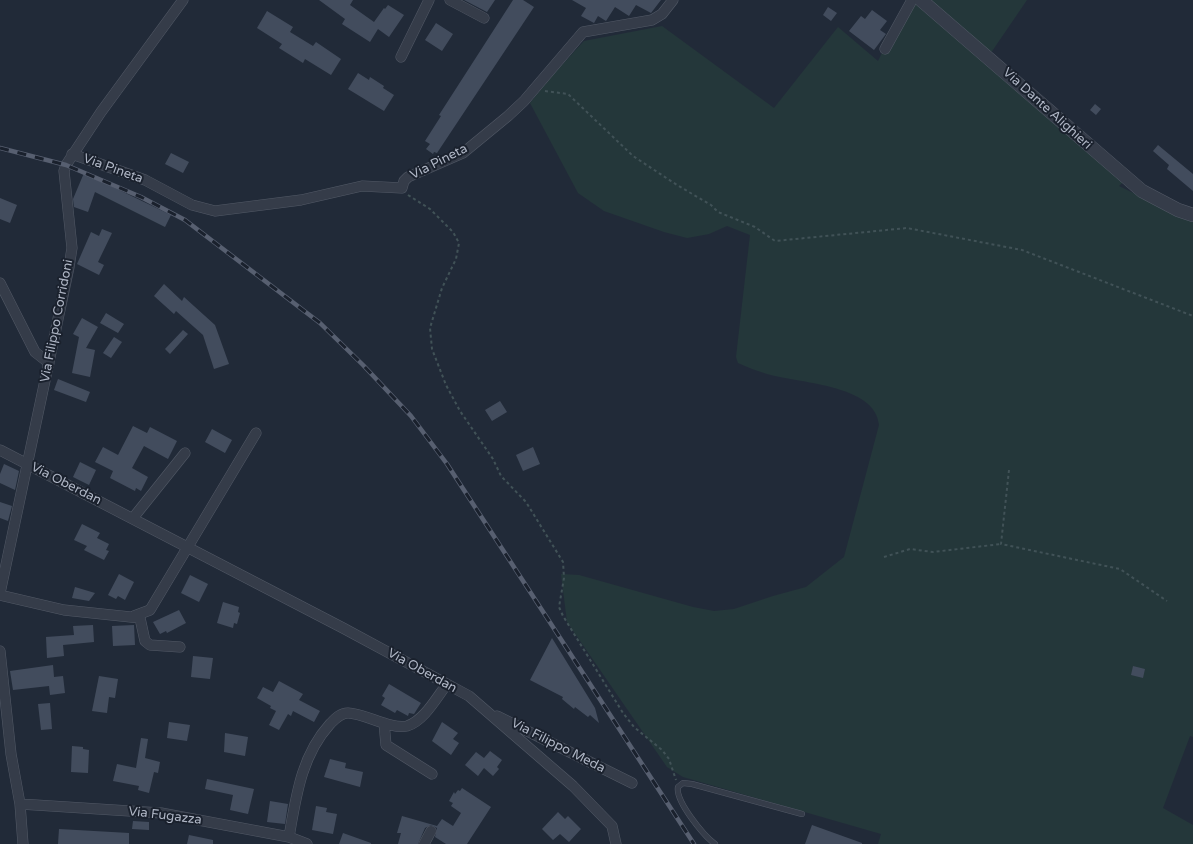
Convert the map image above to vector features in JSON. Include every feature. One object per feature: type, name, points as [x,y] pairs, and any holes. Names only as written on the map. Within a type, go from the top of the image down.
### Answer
[{"type":"street","name":"Via Filippo Corridoni","points":[[0,594],[72,248],[64,171],[72,154],[183,0]]},
{"type":"street","points":[[401,57],[429,0]]},
{"type":"street","points":[[450,0],[484,18]]},
{"type":"street","name":"Via Pineta","points":[[72,154],[145,180],[192,205],[215,211],[302,200],[362,186],[402,188],[404,181],[408,177],[463,153],[508,116],[524,101],[583,32],[652,20],[662,14],[672,0]]},
{"type":"street","points":[[884,49],[912,0]]},
{"type":"street","name":"Via Dante Alighieri","points":[[921,0],[1142,191],[1178,210],[1193,215]]},
{"type":"street","points":[[0,283],[35,352],[49,363]]},
{"type":"street","points":[[134,616],[150,610],[256,433]]},
{"type":"street","name":"Via Oberdan","points":[[0,450],[189,547],[469,696],[595,808],[612,826],[616,844]]},
{"type":"street","points":[[133,518],[185,453]]},
{"type":"street","points":[[0,594],[64,610],[134,616],[140,618],[145,641],[150,645],[180,647]]},
{"type":"street","points":[[0,651],[11,754],[20,804],[23,844]]},
{"type":"street","points":[[290,837],[299,782],[312,748],[323,732],[338,716],[348,713],[384,723],[406,726],[419,720],[447,684]]},
{"type":"street","name":"Via Filippo Meda","points":[[483,708],[632,783]]},
{"type":"street","points":[[384,723],[386,745],[432,774]]},
{"type":"street","name":"Via Fugazza","points":[[20,804],[161,813],[290,837],[307,844]]},
{"type":"street","points":[[424,844],[431,831]]},
{"type":"lane","points":[[715,844],[708,839],[681,801],[678,787],[683,784],[692,784],[802,814]]},
{"type":"path","points":[[537,84],[547,92],[568,94],[633,156],[677,185],[711,204],[718,212],[755,227],[775,241],[907,228],[1022,250],[1193,316]]},
{"type":"path","points":[[402,188],[430,209],[453,232],[459,243],[456,259],[442,288],[430,328],[432,350],[446,385],[460,411],[493,459],[501,476],[526,502],[563,562],[564,578],[559,607],[568,628],[623,714],[634,726],[662,750],[669,759],[678,787]]},
{"type":"path","points":[[1001,544],[1009,470]]},
{"type":"path","points":[[884,557],[910,549],[933,552],[1001,544],[1120,569],[1167,601]]},
{"type":"shaded area","points":[[908,0],[1027,0],[984,63],[1125,180],[1119,186],[1166,209],[1193,220],[1193,737],[1190,736],[1163,808],[1193,825],[1193,844],[878,844],[881,834],[683,777],[667,767],[567,622],[561,574],[579,575],[693,607],[714,611],[734,609],[806,587],[844,557],[879,425],[875,411],[864,401],[850,393],[814,383],[767,374],[738,363],[736,357],[750,235],[727,226],[709,234],[687,238],[664,232],[604,211],[578,193],[530,103],[550,78],[584,41],[662,26],[774,108],[838,27],[878,61]]},
{"type":"building","points":[[319,0],[353,0],[350,5],[374,22],[388,5],[404,15],[389,37],[378,29],[370,42],[342,24],[345,19]]},
{"type":"building","points":[[464,0],[495,0],[487,12]]},
{"type":"building","points":[[513,0],[523,0],[534,7],[437,153],[434,152],[433,154],[426,149],[430,144],[425,141],[441,116],[439,115]]},
{"type":"building","points":[[572,0],[661,0],[651,13],[636,5],[629,16],[615,7],[606,21],[598,16],[594,23],[581,16],[586,8]]},
{"type":"building","points":[[828,7],[837,13],[831,21],[823,15]]},
{"type":"building","points":[[872,10],[887,21],[880,30],[886,34],[874,50],[849,31],[861,16],[865,19]]},
{"type":"building","points":[[267,11],[293,27],[290,32],[313,46],[316,42],[341,59],[331,75],[305,59],[303,63],[279,48],[282,44],[257,28]]},
{"type":"building","points":[[436,23],[453,34],[442,51],[425,40]]},
{"type":"building","points":[[358,73],[369,80],[370,77],[394,95],[384,111],[348,89]]},
{"type":"building","points":[[1095,104],[1101,109],[1096,115],[1090,110]]},
{"type":"building","points":[[1158,145],[1193,174],[1193,191],[1167,169],[1169,165],[1153,151]]},
{"type":"building","points":[[171,153],[189,162],[183,173],[165,164]]},
{"type":"building","points":[[84,173],[171,215],[165,227],[95,192],[88,212],[74,207],[73,199]]},
{"type":"building","points":[[0,198],[17,205],[10,223],[0,219]]},
{"type":"building","points":[[102,229],[112,233],[98,262],[104,265],[99,275],[77,264],[91,232],[99,236]]},
{"type":"building","points":[[164,284],[182,301],[184,297],[215,325],[229,364],[214,369],[203,335],[176,311],[174,314],[154,296]]},
{"type":"building","points":[[106,313],[124,324],[118,333],[100,323]]},
{"type":"building","points":[[82,318],[98,327],[86,348],[95,350],[90,377],[72,373],[79,337],[73,334]]},
{"type":"building","points":[[183,330],[188,334],[170,354],[165,349]]},
{"type":"building","points":[[114,337],[122,342],[111,358],[103,353]]},
{"type":"building","points":[[58,379],[90,392],[86,402],[54,390]]},
{"type":"building","points":[[500,401],[507,412],[492,421],[485,410]]},
{"type":"building","points":[[133,426],[147,433],[150,427],[177,441],[168,459],[144,446],[132,468],[148,477],[141,491],[136,488],[135,491],[110,478],[113,471],[95,462],[103,447],[118,455]]},
{"type":"building","points":[[212,429],[232,440],[225,453],[205,442]]},
{"type":"building","points":[[533,447],[540,464],[523,471],[516,455]]},
{"type":"building","points":[[80,462],[96,470],[89,485],[73,477]]},
{"type":"building","points":[[4,464],[19,471],[15,490],[0,483],[0,474]]},
{"type":"building","points":[[0,502],[12,506],[8,521],[0,518]]},
{"type":"building","points":[[82,524],[100,533],[97,538],[109,544],[106,550],[109,551],[104,560],[84,550],[87,546],[74,540]]},
{"type":"building","points":[[119,574],[134,582],[125,600],[118,596],[116,599],[108,595]]},
{"type":"building","points":[[190,575],[208,584],[199,602],[181,593]]},
{"type":"building","points":[[75,587],[95,593],[89,601],[72,598]]},
{"type":"building","points":[[223,602],[239,607],[238,612],[240,613],[237,624],[234,623],[233,628],[217,623]]},
{"type":"building","points":[[179,610],[186,623],[167,633],[166,631],[160,634],[153,622]]},
{"type":"building","points":[[93,625],[94,642],[63,645],[64,656],[47,658],[46,637],[74,635],[73,626]]},
{"type":"building","points":[[134,625],[135,645],[113,646],[112,626]]},
{"type":"building","points":[[552,638],[595,708],[599,723],[590,715],[588,717],[575,707],[574,709],[562,699],[563,697],[530,680]]},
{"type":"building","points":[[193,656],[213,658],[210,679],[191,677]]},
{"type":"building","points":[[53,665],[54,677],[63,676],[65,693],[50,695],[49,686],[13,690],[10,671]]},
{"type":"building","points":[[1133,666],[1145,669],[1143,678],[1131,675]]},
{"type":"building","points":[[99,676],[118,679],[115,698],[109,697],[107,713],[92,711]]},
{"type":"building","points":[[279,681],[303,694],[299,700],[320,711],[314,722],[293,711],[291,716],[288,714],[279,730],[269,725],[276,711],[270,708],[271,706],[257,698],[263,687],[273,692]]},
{"type":"building","points":[[389,684],[421,703],[414,714],[409,713],[408,716],[397,710],[395,713],[381,705],[385,698],[382,696]]},
{"type":"building","points":[[50,703],[52,729],[41,730],[38,704]]},
{"type":"building","points":[[169,722],[190,725],[187,741],[167,738]]},
{"type":"building","points":[[442,722],[458,733],[453,739],[459,743],[451,755],[432,741]]},
{"type":"building","points":[[225,733],[248,737],[245,756],[224,752]]},
{"type":"building","points":[[141,738],[148,739],[145,758],[160,762],[158,773],[154,772],[149,793],[138,790],[139,786],[113,781],[117,764],[136,768]]},
{"type":"building","points":[[72,746],[83,747],[83,749],[89,750],[88,773],[71,772]]},
{"type":"building","points":[[490,751],[502,760],[497,767],[499,769],[493,776],[484,768],[478,776],[465,765],[476,752],[484,758]]},
{"type":"building","points":[[330,759],[346,763],[345,768],[363,772],[360,787],[324,777]]},
{"type":"building","points":[[207,779],[254,789],[248,814],[230,810],[233,795],[205,789]]},
{"type":"building","points":[[462,788],[491,807],[467,844],[446,844],[435,837],[437,828],[431,825],[425,828],[418,844],[398,844],[401,833],[397,833],[402,816],[437,826],[442,819],[453,826],[461,813],[451,806],[453,803],[449,801],[454,792],[455,794]]},
{"type":"building","points":[[270,801],[288,804],[285,824],[267,822]]},
{"type":"building","points":[[316,806],[327,808],[326,812],[337,814],[333,834],[312,830]]},
{"type":"building","points":[[558,812],[565,819],[568,816],[581,829],[569,842],[560,834],[553,840],[542,829]]},
{"type":"building","points":[[133,821],[149,822],[149,830],[132,829]]},
{"type":"building","points":[[812,825],[862,843],[862,844],[805,844]]},
{"type":"building","points":[[59,829],[129,833],[129,844],[58,844]]},
{"type":"building","points":[[343,833],[371,843],[371,844],[339,844]]},
{"type":"building","points":[[189,835],[213,840],[213,844],[187,844]]},
{"type":"railway","points":[[0,148],[66,165],[141,197],[185,220],[320,323],[363,365],[411,416],[447,464],[694,844]]}]
